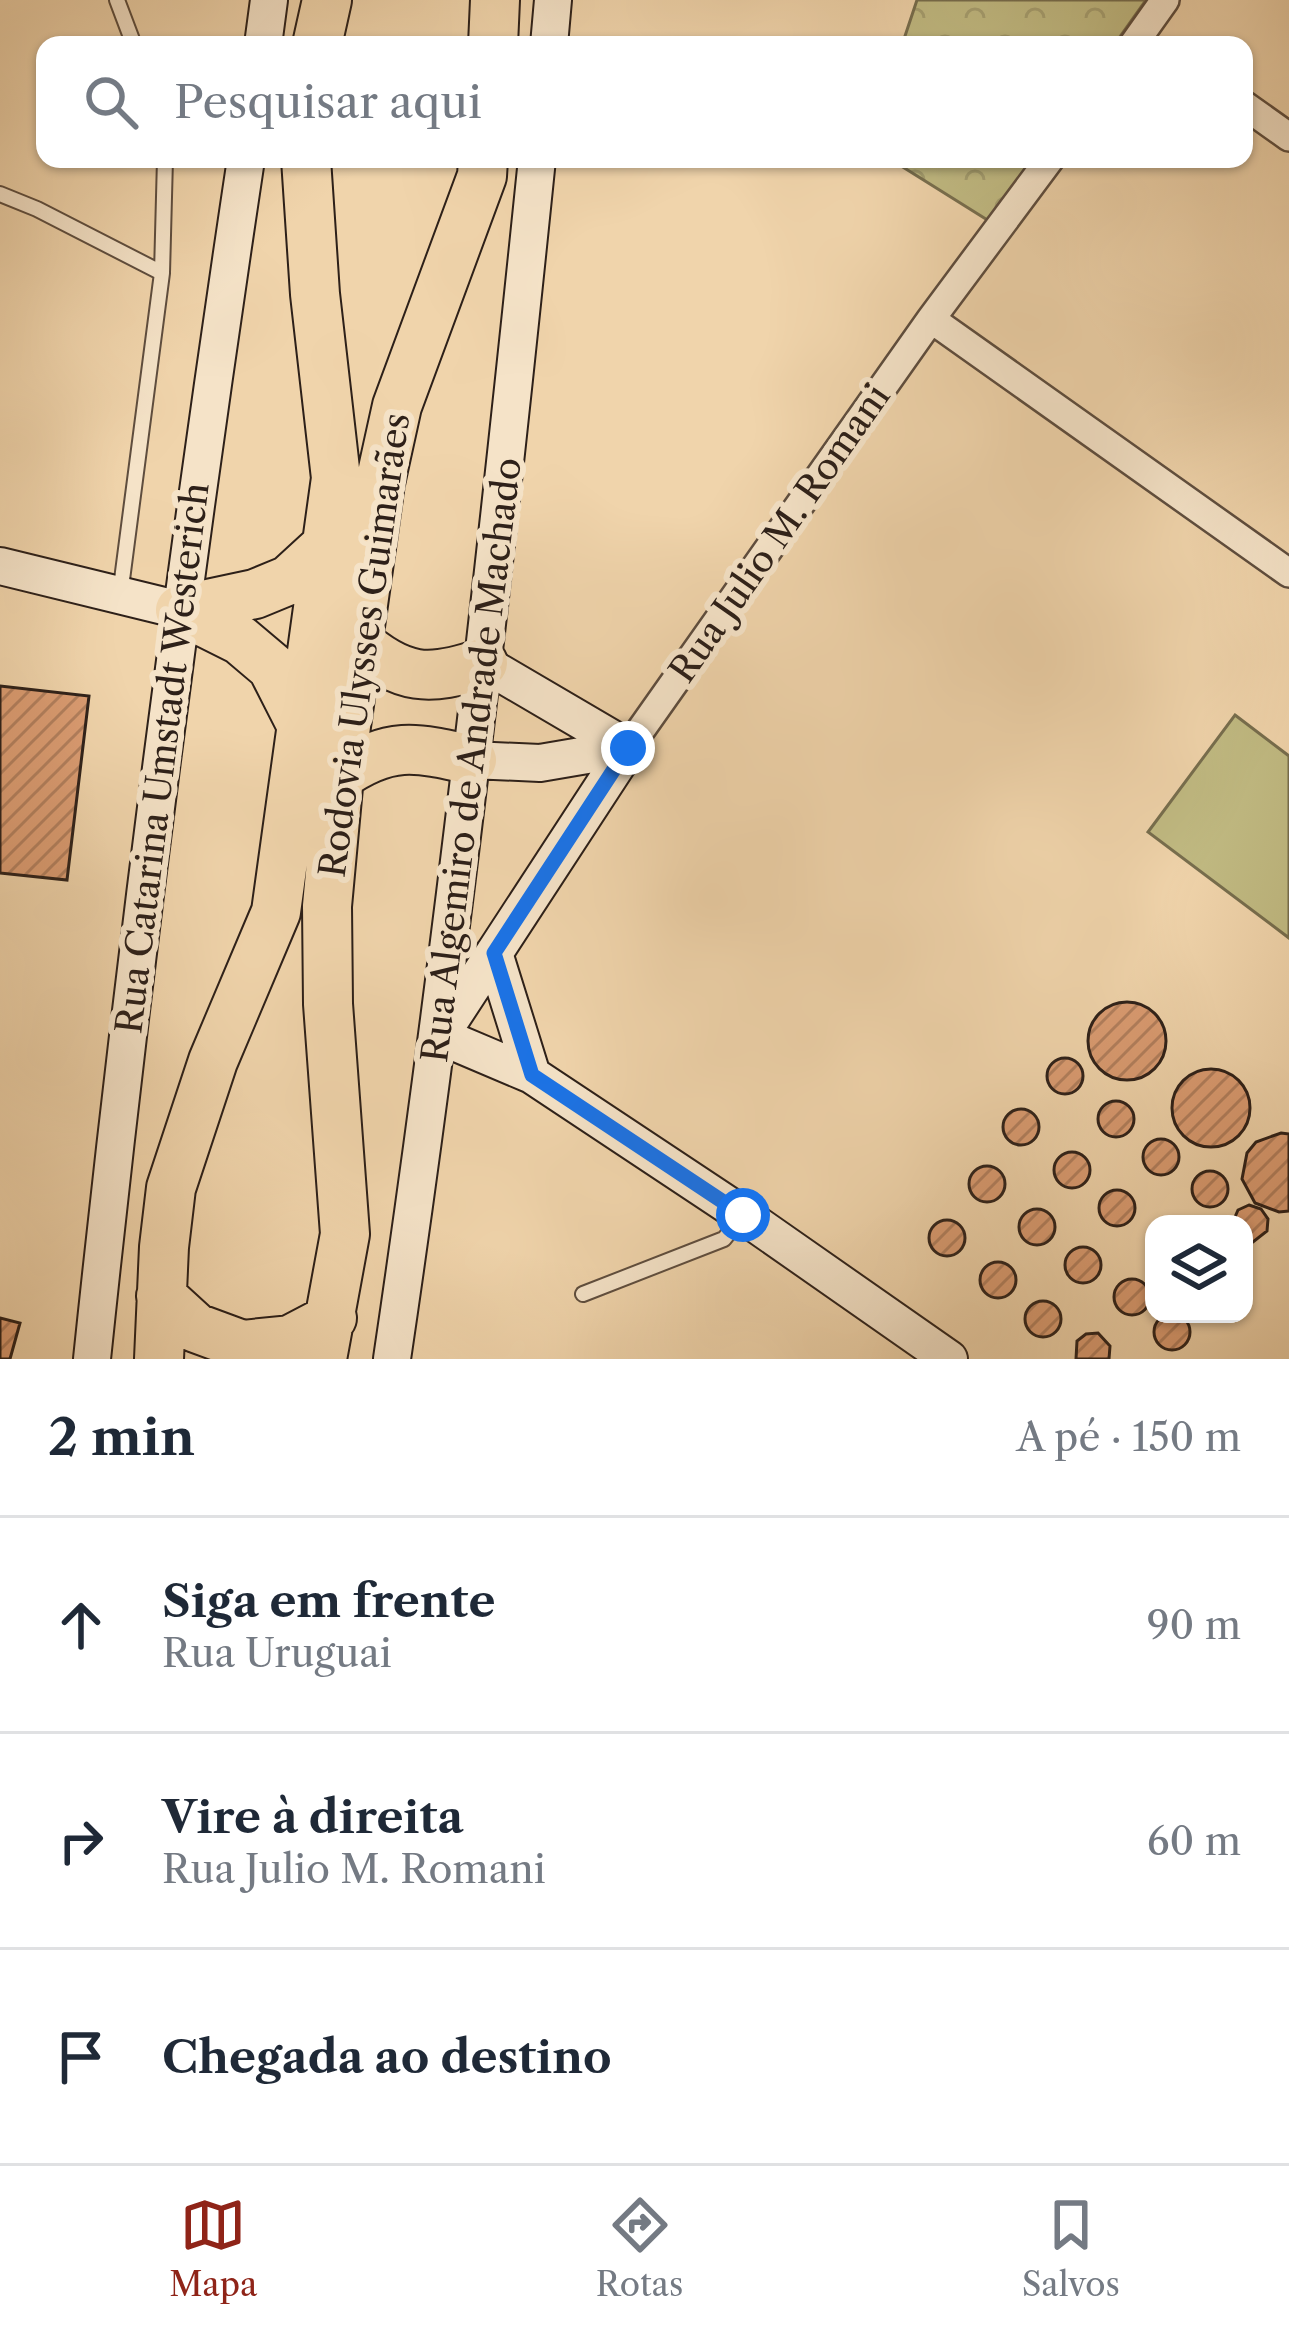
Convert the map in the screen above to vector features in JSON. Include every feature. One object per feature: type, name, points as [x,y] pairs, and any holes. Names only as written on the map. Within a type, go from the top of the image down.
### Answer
[{"type":"highway","points":[[319,36],[327,0]]},
{"type":"highway","name":"Rodovia Ulysses Guimarães","points":[[159,1359],[171,1188],[187,1132],[275,912],[336,478],[307,168]]},
{"type":"highway","name":"Rodovia Ulysses Guimarães","points":[[327,1338],[345,1234],[328,1004],[327,906],[339,776],[380,483],[397,406],[482,168]]},
{"type":"highway","points":[[180,610],[255,595],[289,580],[326,545]]},
{"type":"highway","points":[[180,610],[240,640],[272,667],[301,722]]},
{"type":"highway","points":[[358,642],[383,664],[415,676],[449,675],[483,663]]},
{"type":"highway","points":[[339,776],[367,757],[400,748],[472,760]]},
{"type":"highway","points":[[161,1296],[196,1328],[242,1345],[327,1338]]},
{"type":"street","points":[[264,36],[269,0]]},
{"type":"street","points":[[550,36],[554,0]]},
{"type":"street","points":[[1147,36],[1165,0]]},
{"type":"street","points":[[1253,111],[1289,137]]},
{"type":"street","name":"Rua Catarina Umstadt Westerich","points":[[92,1359],[124,1054],[180,610],[245,168]]},
{"type":"street","name":"Rua Algemiro de Andrade Machado","points":[[392,1359],[440,1036],[536,168]]},
{"type":"street","name":"Rua Julio M. Romani","points":[[440,1036],[628,748],[1043,168]]},
{"type":"street","points":[[931,319],[1289,572]]},
{"type":"street","points":[[0,566],[180,610]]},
{"type":"street","points":[[483,663],[628,748]]},
{"type":"street","points":[[472,760],[540,763],[628,748]]},
{"type":"street","points":[[494,953],[532,1075]]},
{"type":"street","points":[[440,1036],[532,1075],[950,1359]]},
{"type":"lane","points":[[117,0],[131,36]]},
{"type":"lane","points":[[119,597],[161,273],[165,168]]},
{"type":"lane","points":[[0,194],[161,273]]},
{"type":"lane","points":[[583,1294],[724,1239],[743,1215]]},
{"type":"green space","points":[[917,0],[1146,0],[1120,36],[905,36]]},
{"type":"green space","points":[[904,168],[1027,168],[989,221]]},
{"type":"green space","points":[[1235,715],[1289,756],[1289,938],[1148,832]]},
{"type":"building","points":[[0,686],[89,696],[67,880],[0,873]]},
{"type":"building","points":[[1127,1002],[1155,1013],[1166,1041],[1155,1069],[1127,1080],[1099,1069],[1088,1041],[1099,1013]]},
{"type":"building","points":[[1065,1058],[1078,1063],[1083,1076],[1078,1089],[1065,1094],[1052,1089],[1047,1076],[1052,1063]]},
{"type":"building","points":[[1211,1069],[1239,1080],[1250,1108],[1239,1136],[1211,1147],[1183,1136],[1172,1108],[1183,1080]]},
{"type":"building","points":[[1116,1101],[1129,1106],[1134,1119],[1129,1132],[1116,1137],[1103,1132],[1098,1119],[1103,1106]]},
{"type":"building","points":[[1021,1109],[1034,1114],[1039,1127],[1034,1140],[1021,1145],[1008,1140],[1003,1127],[1008,1114]]},
{"type":"building","points":[[1289,1134],[1289,1211],[1279,1212],[1255,1203],[1242,1179],[1247,1153],[1256,1142]]},
{"type":"building","points":[[1161,1139],[1174,1144],[1179,1157],[1174,1170],[1161,1175],[1148,1170],[1143,1157],[1148,1144]]},
{"type":"building","points":[[1072,1152],[1085,1157],[1090,1170],[1085,1183],[1072,1188],[1059,1183],[1054,1170],[1059,1157]]},
{"type":"building","points":[[987,1166],[1000,1171],[1005,1184],[1000,1197],[987,1202],[974,1197],[969,1184],[974,1171]]},
{"type":"building","points":[[1210,1171],[1223,1176],[1228,1189],[1223,1202],[1210,1207],[1197,1202],[1192,1189],[1197,1176]]},
{"type":"building","points":[[1117,1190],[1130,1195],[1135,1208],[1130,1221],[1117,1226],[1104,1221],[1099,1208],[1104,1195]]},
{"type":"building","points":[[1249,1205],[1261,1209],[1268,1219],[1267,1231],[1253,1242],[1253,1215],[1236,1215]]},
{"type":"building","points":[[1037,1209],[1050,1214],[1055,1227],[1050,1240],[1037,1245],[1024,1240],[1019,1227],[1024,1214]]},
{"type":"building","points":[[947,1220],[960,1225],[965,1238],[960,1251],[947,1256],[934,1251],[929,1238],[934,1225]]},
{"type":"building","points":[[1083,1247],[1096,1252],[1101,1265],[1096,1278],[1083,1283],[1070,1278],[1065,1265],[1070,1252]]},
{"type":"building","points":[[998,1262],[1011,1267],[1016,1280],[1011,1293],[998,1298],[985,1293],[980,1280],[985,1267]]},
{"type":"building","points":[[1125,1280],[1145,1284],[1145,1310],[1125,1314],[1115,1304],[1115,1290]]},
{"type":"building","points":[[1043,1301],[1056,1306],[1061,1319],[1056,1332],[1043,1337],[1030,1332],[1025,1319],[1030,1306]]},
{"type":"building","points":[[0,1318],[20,1323],[10,1359],[0,1359]]},
{"type":"building","points":[[1156,1323],[1189,1325],[1189,1339],[1179,1349],[1165,1349],[1155,1339]]},
{"type":"building","points":[[1098,1333],[1110,1346],[1109,1359],[1076,1359],[1077,1341]]},
{"type":"route","points":[[628,748],[494,953],[532,1075],[743,1215]]}]
